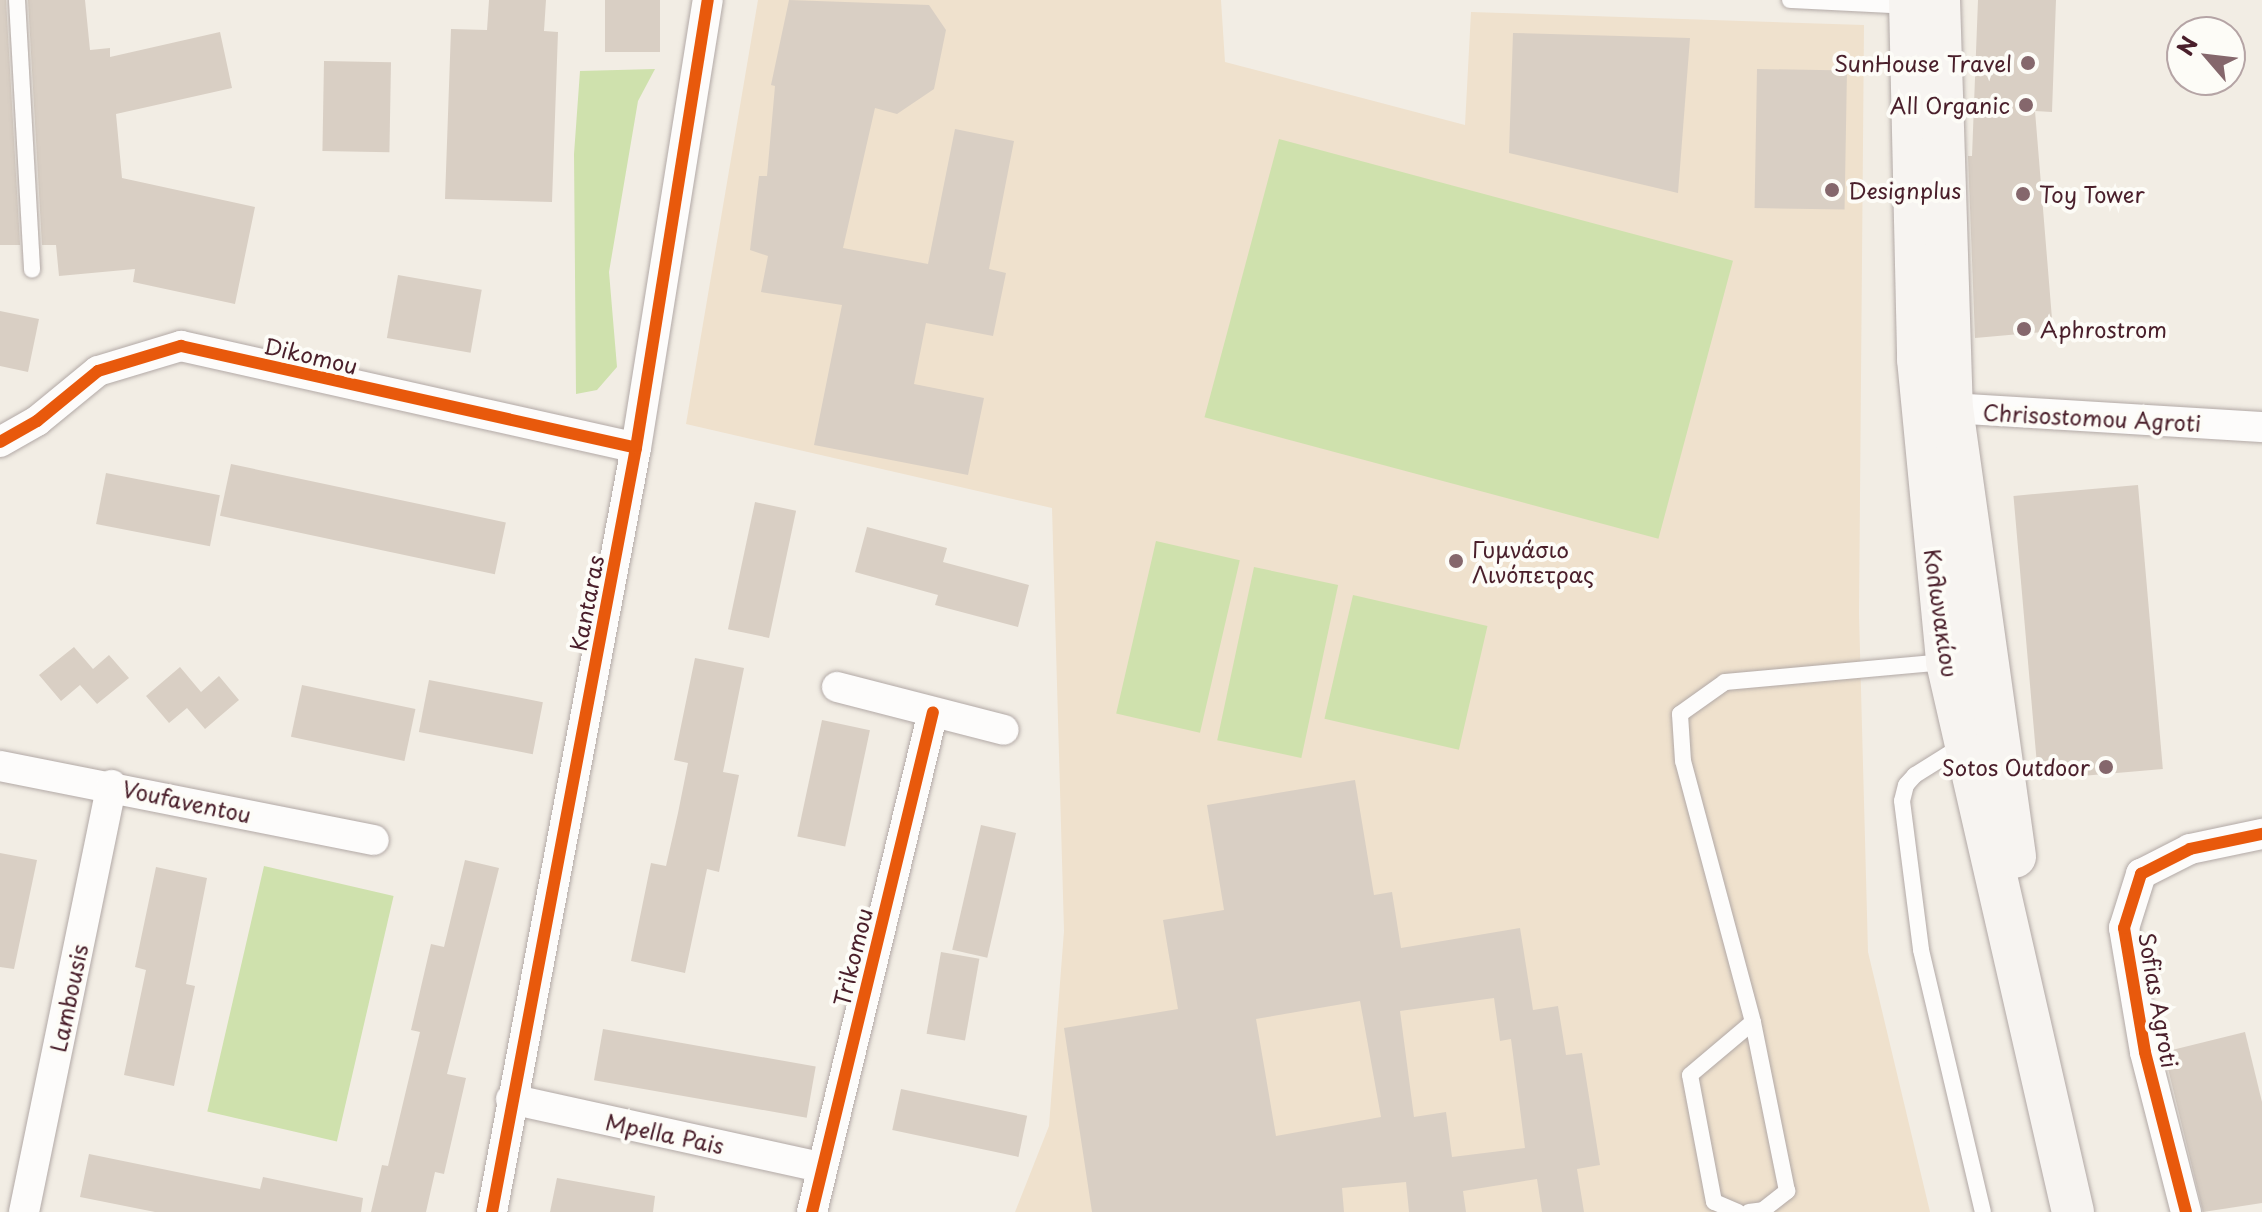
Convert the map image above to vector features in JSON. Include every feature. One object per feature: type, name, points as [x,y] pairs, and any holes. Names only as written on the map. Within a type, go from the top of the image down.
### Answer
[{"type":"main road","name":"Κολωνακίου","points":[[1920,2],[1947,662],[2073,1212]]},
{"type":"main road","name":"Κολωνακίου","points":[[1937,408],[2014,854],[2102,1212]]},
{"type":"street","name":"Kantaras","points":[[492,1212],[636,448],[708,0]]},
{"type":"street","name":"Dikomou","points":[[0,442],[37,421],[98,371],[181,346],[636,448]]},
{"type":"street","name":"Chrisostomou Agroti","points":[[1937,408],[2262,427]]},
{"type":"street","points":[[837,687],[1004,730]]},
{"type":"street","name":"Trikomou","points":[[812,1212],[820,1167],[933,712]]},
{"type":"street","name":"Voufaventou","points":[[0,766],[112,785],[374,840]]},
{"type":"street","name":"Lambousis","points":[[24,1212],[112,785]]},
{"type":"street","name":"Sofias Agroti","points":[[2186,1212],[2145,1052],[2124,928],[2141,874],[2190,849],[2262,834]]},
{"type":"street","name":"Mpella Pais","points":[[511,1099],[820,1167]]},
{"type":"lane","points":[[17,0],[32,270]]},
{"type":"lane","points":[[1790,0],[1920,2]]},
{"type":"lane","points":[[1749,1212],[1763,1210],[1787,1191],[1753,1022],[1683,761],[1680,714],[1725,682],[1947,662]]},
{"type":"lane","points":[[1964,744],[1915,775],[1906,785],[1902,801],[1921,950],[1983,1212]]},
{"type":"lane","points":[[1738,1212],[1714,1202],[1690,1075],[1753,1022]]},
{"type":"shaded area","name":"Γυμνάσιο Λινόπετρας","points":[[758,0],[1221,0],[1225,62],[1465,125],[1471,12],[1864,25],[1859,614],[1868,952],[1930,1212],[1015,1212],[1049,1126],[1064,931],[1052,508],[686,424]]},
{"type":"green space","points":[[655,69],[638,101],[609,272],[617,367],[597,390],[576,394],[574,154],[580,71]]},
{"type":"green space","points":[[1279,139],[1733,261],[1658,539],[1204,417]]},
{"type":"green space","points":[[1156,541],[1240,560],[1200,733],[1116,713]]},
{"type":"green space","points":[[1254,567],[1338,585],[1301,758],[1217,740]]},
{"type":"green space","points":[[1353,595],[1487,626],[1459,750],[1324,719]]},
{"type":"green space","points":[[264,866],[394,896],[337,1141],[207,1112]]},
{"type":"building","points":[[0,0],[6,0],[20,245],[0,245]]},
{"type":"building","points":[[28,0],[85,0],[90,50],[110,48],[110,57],[220,32],[232,88],[116,114],[122,178],[255,207],[235,304],[133,282],[135,269],[59,276],[56,245],[42,245]]},
{"type":"building","points":[[489,0],[546,0],[544,31],[558,32],[552,202],[445,199],[451,29],[487,30]]},
{"type":"building","points":[[605,0],[660,0],[660,52],[605,52]]},
{"type":"building","points":[[789,0],[929,5],[946,30],[934,89],[897,114],[875,108],[843,248],[928,264],[955,129],[1014,141],[989,269],[1006,273],[993,336],[926,323],[914,384],[984,398],[968,475],[814,445],[842,305],[761,292],[768,256],[750,250],[759,176],[767,176],[775,86],[771,85]]},
{"type":"building","points":[[1978,0],[2056,0],[2052,112],[2035,111],[2053,331],[1975,338],[1968,156],[1972,156]]},
{"type":"building","points":[[1513,33],[1690,38],[1678,193],[1509,153]]},
{"type":"building","points":[[324,61],[391,62],[389,152],[322,151]]},
{"type":"building","points":[[1757,69],[1847,71],[1845,210],[1755,208]]},
{"type":"building","points":[[398,275],[482,290],[471,353],[387,338]]},
{"type":"building","points":[[0,311],[39,319],[28,372],[0,366]]},
{"type":"building","points":[[231,464],[506,522],[495,574],[220,516]]},
{"type":"building","points":[[106,473],[220,495],[210,546],[96,524]]},
{"type":"building","points":[[2138,485],[2163,769],[2038,780],[2013,496]]},
{"type":"building","points":[[755,502],[796,511],[769,638],[728,629]]},
{"type":"building","points":[[867,527],[947,548],[943,562],[1029,585],[1018,627],[935,605],[938,595],[855,572]]},
{"type":"building","points":[[74,647],[93,669],[109,655],[129,678],[97,704],[80,685],[61,701],[39,675]]},
{"type":"building","points":[[695,658],[744,668],[723,772],[739,775],[719,872],[707,869],[685,973],[631,961],[651,863],[666,866],[678,813],[688,763],[674,760]]},
{"type":"building","points":[[180,667],[201,692],[219,676],[239,700],[205,729],[187,708],[169,723],[146,696]]},
{"type":"building","points":[[429,680],[543,702],[533,754],[419,732]]},
{"type":"building","points":[[302,685],[415,709],[404,761],[291,737]]},
{"type":"building","points":[[822,720],[870,730],[845,847],[797,836]]},
{"type":"building","points":[[1355,780],[1374,895],[1392,892],[1401,948],[1520,928],[1533,1010],[1558,1006],[1566,1055],[1582,1053],[1600,1165],[1577,1169],[1584,1212],[1542,1212],[1537,1179],[1463,1191],[1466,1212],[1409,1212],[1406,1182],[1342,1188],[1344,1212],[1092,1212],[1064,1028],[1178,1009],[1163,920],[1224,910],[1207,805]],"holes":[[[1494,998],[1500,1041],[1511,1039],[1525,1148],[1452,1157],[1446,1112],[1414,1117],[1400,1011]],[[1360,1001],[1381,1117],[1276,1136],[1256,1019]]]},
{"type":"building","points":[[981,825],[1016,833],[987,958],[952,950]]},
{"type":"building","points":[[0,853],[37,860],[14,969],[0,967]]},
{"type":"building","points":[[465,860],[499,868],[447,1074],[466,1078],[444,1174],[435,1172],[426,1212],[371,1212],[382,1165],[388,1166],[420,1032],[411,1030],[431,944],[444,947]]},
{"type":"building","points":[[156,867],[207,878],[186,984],[195,986],[174,1086],[124,1075],[146,970],[135,967]]},
{"type":"building","points":[[941,952],[979,959],[965,1041],[927,1034]]},
{"type":"building","points":[[603,1029],[816,1067],[807,1118],[594,1080]]},
{"type":"building","points":[[2245,1032],[2262,1102],[2262,1203],[2203,1212],[2164,1052]]},
{"type":"building","points":[[901,1089],[1027,1116],[1018,1157],[892,1130]]},
{"type":"building","points":[[89,1154],[260,1189],[263,1177],[363,1198],[361,1212],[155,1212],[80,1197]]},
{"type":"building","points":[[557,1178],[655,1196],[653,1212],[550,1212]]},
{"type":"cycle path","points":[[492,1212],[636,448],[708,0]]},
{"type":"cycle path","points":[[0,442],[37,421],[98,371],[181,346],[636,448]]},
{"type":"cycle path","points":[[812,1212],[933,712]]},
{"type":"cycle path","points":[[2186,1212],[2145,1052],[2124,928],[2141,874],[2190,849],[2262,834]]},
{"type":"place","name":"SunHouse Travel","points":[[2028,63]]},
{"type":"place","name":"All Organic","points":[[2026,105]]},
{"type":"place","name":"Designplus","points":[[1832,190]]},
{"type":"place","name":"Toy Tower","points":[[2023,194]]},
{"type":"place","name":"Aphrostrom","points":[[2024,329]]},
{"type":"place","name":"Γυμνάσιο Λινόπετρας","points":[[1456,561]]},
{"type":"place","name":"Sotos Outdoor","points":[[2106,767]]}]
